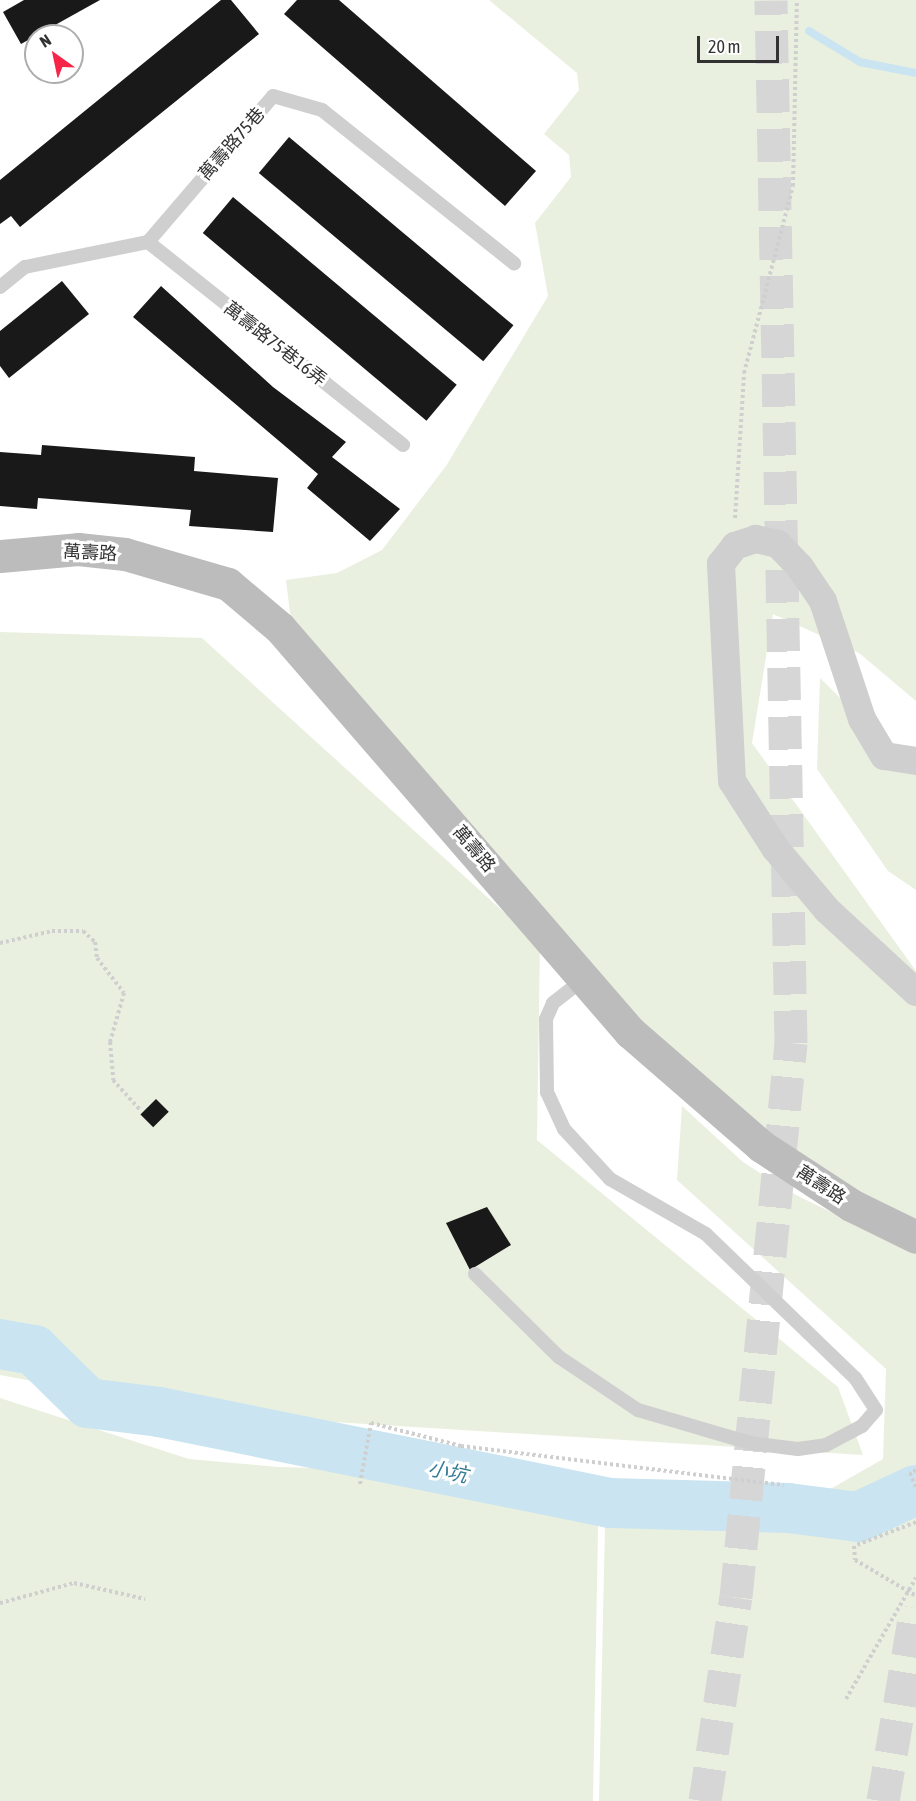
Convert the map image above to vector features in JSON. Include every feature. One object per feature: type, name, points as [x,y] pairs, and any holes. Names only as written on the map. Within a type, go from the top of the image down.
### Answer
[{"type":"street","points":[[916,761],[884,756],[862,719],[823,601],[800,567],[778,544],[756,539],[735,546],[722,564],[732,781],[775,848],[827,910],[916,992]]},
{"type":"street","name":"萬壽路","points":[[0,556],[78,549],[125,554],[228,584],[280,628],[438,805],[582,980],[693,1092],[761,1146],[851,1205],[916,1237]]},
{"type":"lane","name":"萬壽路75巷","points":[[148,242],[273,96],[322,110],[514,262]]},
{"type":"lane","points":[[0,287],[25,267],[148,242]]},
{"type":"lane","name":"萬壽路75巷16弄","points":[[148,242],[403,445]]},
{"type":"lane","points":[[476,1274],[559,1357],[638,1410],[750,1443],[798,1449],[826,1445],[862,1426],[876,1410],[855,1378],[706,1234],[610,1179],[564,1129],[547,1092],[546,1019],[553,1003],[582,980]]},
{"type":"path","points":[[735,546],[744,373],[793,186],[797,0]]},
{"type":"path","points":[[0,943],[52,931],[83,931],[95,942],[97,958],[123,993],[110,1042],[113,1080],[141,1111]]},
{"type":"path","points":[[360,1484],[371,1423],[462,1446],[784,1485]]},
{"type":"path","points":[[916,1470],[910,1473],[916,1488]]},
{"type":"path","points":[[916,1522],[854,1546],[855,1560],[916,1596]]},
{"type":"path","points":[[846,1699],[916,1578]]},
{"type":"path","points":[[0,1603],[74,1582],[145,1599]]},
{"type":"green space","points":[[489,0],[916,0],[916,701],[859,653],[773,614],[752,743],[916,971],[916,1221],[843,1190],[662,1046],[296,631],[290,613],[286,580],[337,573],[382,550],[446,466],[548,296],[535,223],[571,177],[569,155],[544,134],[579,90],[577,73]]},
{"type":"green space","points":[[0,632],[202,638],[540,945],[537,1140],[838,1387],[863,1455],[207,1414],[0,1375]]},
{"type":"green space","points":[[820,678],[916,773],[916,890],[888,871],[817,769]]},
{"type":"green space","points":[[682,1106],[743,1162],[790,1192],[916,1254],[916,1801],[599,1801],[606,1478],[811,1500],[883,1459],[886,1369],[677,1180]]},
{"type":"green space","points":[[0,1398],[189,1459],[278,1467],[599,1476],[593,1801],[0,1801]]},
{"type":"building","points":[[24,0],[100,0],[57,24],[24,24],[24,42],[21,44],[3,12]]},
{"type":"building","points":[[221,0],[231,0],[259,34],[20,227],[11,216],[0,224],[0,180]]},
{"type":"building","points":[[297,0],[339,0],[536,171],[505,206],[284,14]]},
{"type":"building","points":[[289,137],[513,325],[483,361],[259,173]]},
{"type":"building","points":[[233,197],[457,385],[426,421],[203,233]]},
{"type":"building","points":[[62,281],[89,314],[9,378],[0,366],[0,331]]},
{"type":"building","points":[[161,286],[273,387],[346,442],[332,457],[400,509],[370,541],[307,488],[318,474],[133,317]]},
{"type":"building","points":[[42,445],[195,457],[194,471],[278,478],[273,532],[189,526],[191,510],[38,498],[37,509],[0,506],[0,452],[41,455]]},
{"type":"building","points":[[156,1099],[169,1112],[153,1127],[140,1115]]},
{"type":"building","points":[[487,1207],[511,1245],[470,1270],[446,1223]]},
{"type":"waterway","points":[[809,31],[860,62],[916,73]]},
{"type":"waterway","name":"小坑","points":[[0,1344],[34,1350],[88,1403],[159,1412],[610,1503],[788,1508],[858,1517],[916,1490]]},
{"type":"tunnel","points":[[705,1801],[736,1597],[791,1043],[771,0]]},
{"type":"tunnel","points":[[883,1801],[916,1608]]}]
